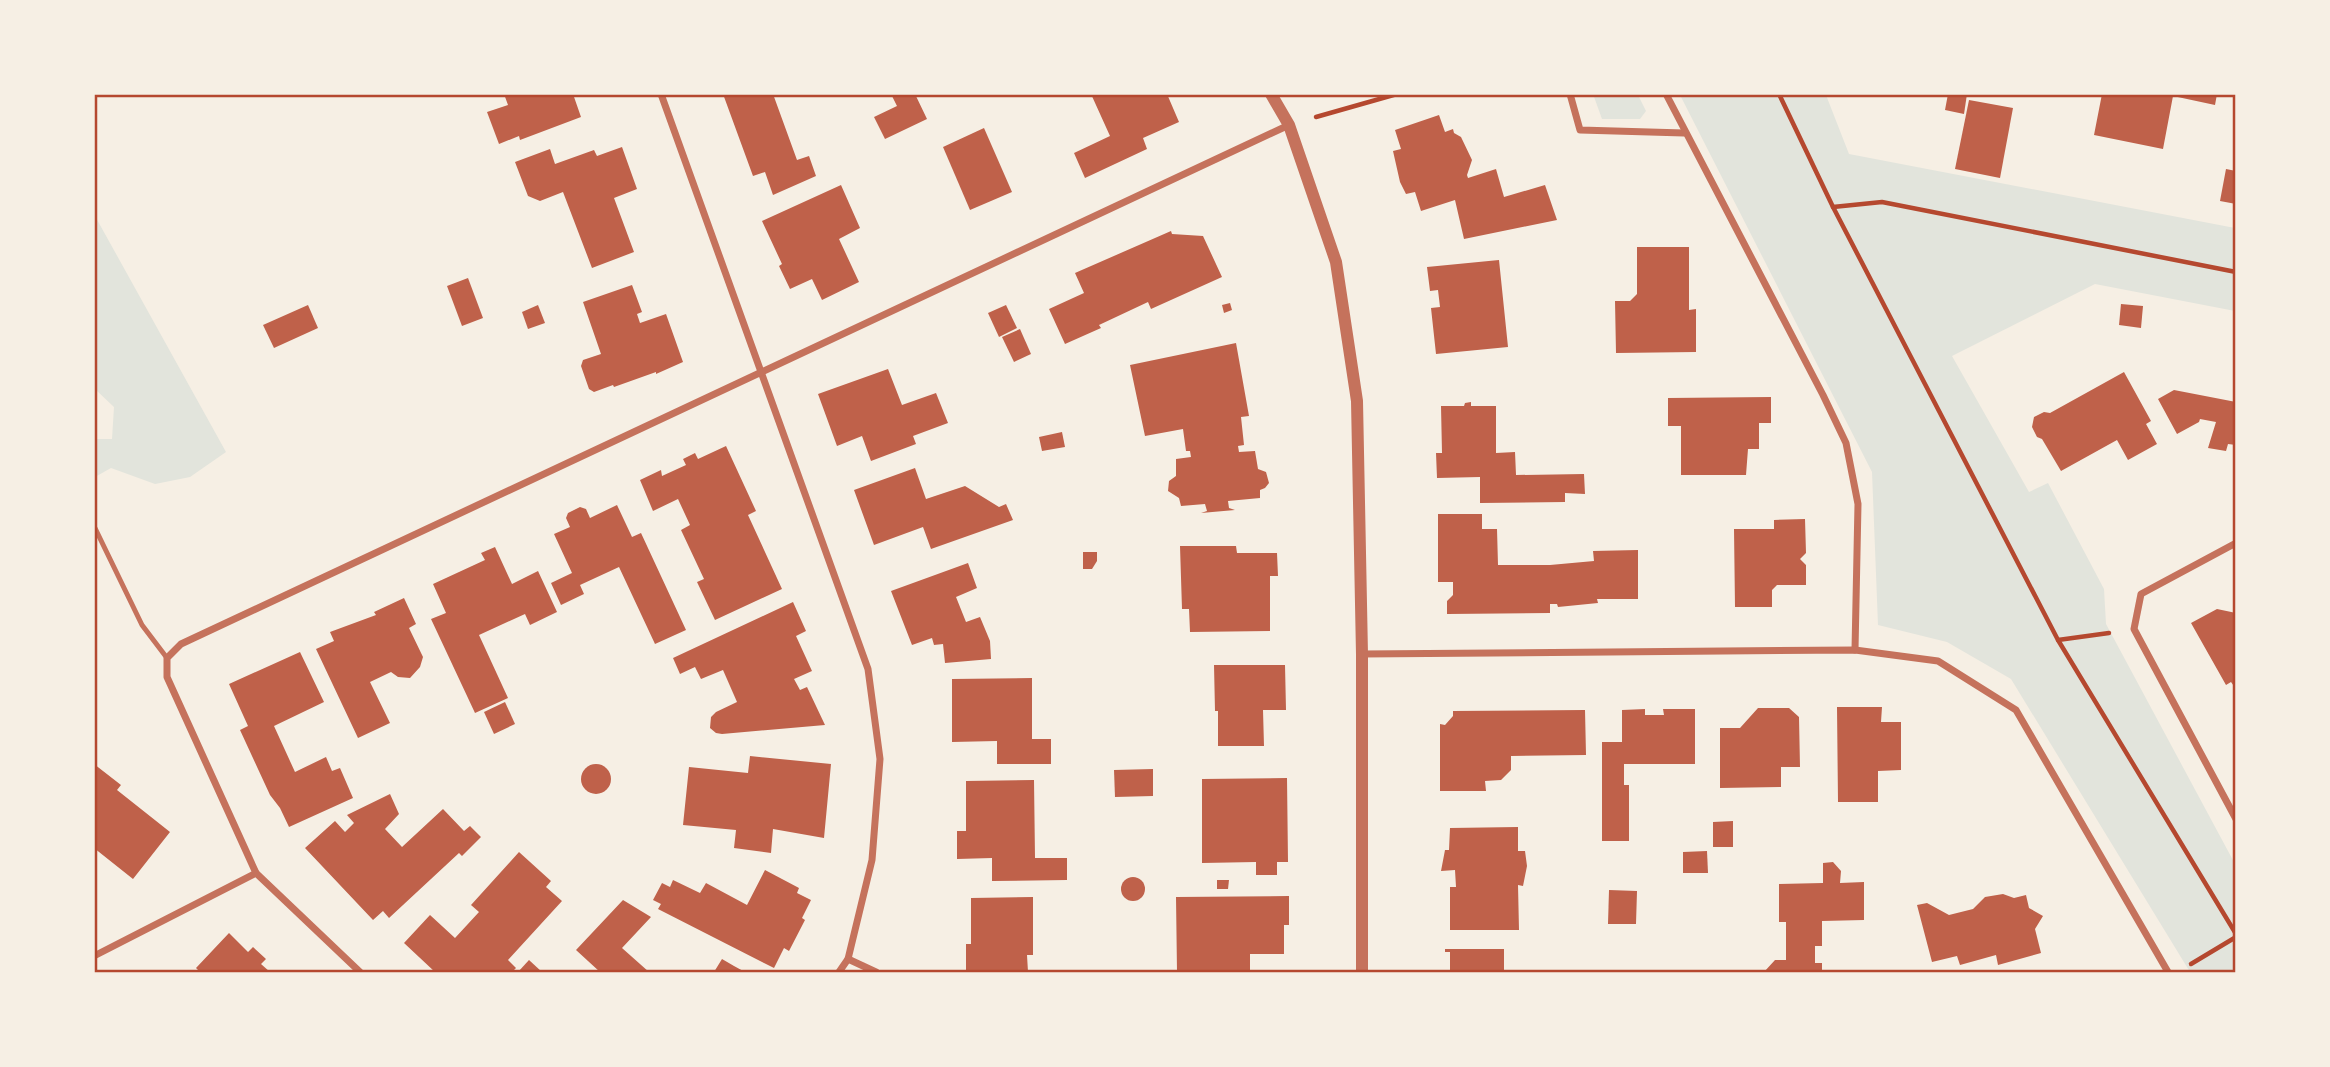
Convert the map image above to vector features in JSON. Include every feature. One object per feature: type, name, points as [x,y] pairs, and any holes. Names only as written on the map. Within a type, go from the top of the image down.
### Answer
[{"type":"street","points":[[661,94],[867,668],[880,759],[872,860],[848,959],[839,972]]},
{"type":"street","points":[[1271,94],[1289,125],[1336,262],[1355,388],[1362,654],[1362,972]]},
{"type":"street","points":[[1570,94],[1580,130],[1685,132]]},
{"type":"street","points":[[1666,94],[1824,395],[1846,443],[1858,504],[1855,650]]},
{"type":"street","points":[[360,972],[256,873],[167,677],[167,658],[181,644],[1289,125]]},
{"type":"street","points":[[2235,543],[2141,594],[2134,629],[2235,819]]},
{"type":"street","points":[[1362,654],[1855,650],[1938,661],[2016,710],[2168,972]]},
{"type":"street","points":[[94,956],[256,873]]},
{"type":"street","points":[[848,959],[876,972]]},
{"type":"lane","points":[[94,526],[142,625],[167,658]]},
{"type":"path","points":[[1289,125],[1397,94]]},
{"type":"path","points":[[1779,94],[1833,207],[2058,640],[2235,936],[2189,965]]},
{"type":"path","points":[[1833,207],[1882,202],[2235,272]]},
{"type":"path","points":[[2058,640],[2134,629]]},
{"type":"shaded area","points":[[1593,94],[1638,95],[1646,111],[1640,119],[1602,119]]},
{"type":"shaded area","points":[[1680,95],[1826,95],[1849,154],[2235,228],[2235,311],[2095,284],[1952,356],[2029,492],[2048,483],[2104,589],[2106,624],[2235,864],[2235,972],[2190,972],[2011,679],[1947,642],[1878,625],[1872,472]]},
{"type":"shaded area","points":[[95,216],[226,452],[190,477],[155,484],[111,468],[95,477],[95,439],[112,439],[114,407],[95,389]]},
{"type":"building","points":[[504,94],[573,94],[581,117],[520,140],[519,136],[499,144],[487,112],[508,105]]},
{"type":"building","points":[[723,94],[773,94],[797,160],[809,156],[816,176],[773,195],[765,172],[753,176]]},
{"type":"building","points":[[891,94],[915,94],[927,119],[885,139],[874,117],[897,106]]},
{"type":"building","points":[[1091,94],[1167,94],[1179,122],[1143,138],[1147,149],[1085,178],[1074,153],[1110,136]]},
{"type":"building","points":[[1948,94],[1967,94],[1964,114],[1945,110]]},
{"type":"building","points":[[2102,94],[2217,94],[2215,105],[2173,96],[2163,149],[2094,135]]},
{"type":"building","points":[[1969,100],[2013,108],[2000,178],[1955,169]]},
{"type":"building","points":[[1439,115],[1445,132],[1453,129],[1454,133],[1461,137],[1472,160],[1468,178],[1496,169],[1504,197],[1545,185],[1557,220],[1464,239],[1455,200],[1421,211],[1415,192],[1406,194],[1400,182],[1393,151],[1401,149],[1395,130]]},
{"type":"building","points":[[984,128],[1012,192],[970,210],[943,147]]},
{"type":"building","points":[[622,147],[637,189],[614,198],[634,252],[592,268],[563,192],[540,201],[528,196],[515,162],[550,149],[555,164],[594,150],[597,156]]},
{"type":"building","points":[[2226,169],[2236,171],[2236,204],[2220,201]]},
{"type":"building","points":[[841,185],[860,228],[839,239],[859,282],[822,300],[812,279],[790,289],[779,266],[782,264],[762,221]]},
{"type":"building","points":[[1171,231],[1172,234],[1203,236],[1222,277],[1151,309],[1148,302],[1065,344],[1049,309],[1084,293],[1075,273]]},
{"type":"building","points":[[1637,247],[1689,247],[1689,310],[1696,309],[1696,352],[1616,353],[1615,301],[1630,301],[1637,294]]},
{"type":"building","points":[[1499,260],[1508,347],[1436,354],[1431,308],[1440,307],[1438,290],[1430,291],[1427,267]]},
{"type":"building","points":[[468,278],[483,318],[462,326],[447,286]]},
{"type":"building","points":[[632,285],[642,312],[637,314],[640,323],[666,314],[683,362],[656,374],[594,392],[589,389],[581,366],[583,360],[601,354],[583,302]]},
{"type":"building","points":[[1230,303],[1232,310],[1224,313],[1222,305]]},
{"type":"building","points":[[2121,304],[2143,306],[2141,328],[2119,325]]},
{"type":"building","points":[[308,305],[318,328],[274,348],[263,325]]},
{"type":"building","points":[[538,305],[545,323],[528,329],[522,312]]},
{"type":"building","points":[[1006,305],[1017,328],[999,337],[988,313]]},
{"type":"building","points":[[1020,329],[1031,354],[1014,362],[1002,337]]},
{"type":"building","points":[[1236,343],[1249,416],[1241,417],[1244,445],[1238,446],[1239,452],[1255,451],[1258,469],[1266,472],[1269,483],[1260,490],[1260,498],[1228,501],[1229,508],[1235,510],[1201,513],[1207,511],[1205,504],[1181,506],[1179,498],[1168,491],[1169,481],[1176,476],[1176,459],[1191,457],[1190,451],[1186,451],[1183,429],[1145,436],[1130,365]]},
{"type":"building","points":[[888,369],[902,405],[936,393],[948,423],[913,436],[916,444],[871,461],[862,436],[837,446],[818,394]]},
{"type":"building","points":[[2124,372],[2151,421],[2146,424],[2157,444],[2128,460],[2117,440],[2061,471],[2032,427],[2034,417],[2044,412],[2050,413]]},
{"type":"building","points":[[2174,390],[2236,402],[2236,445],[2228,444],[2226,451],[2208,448],[2216,422],[2200,419],[2177,434],[2158,399]]},
{"type":"building","points":[[1771,397],[1771,423],[1759,423],[1759,449],[1748,449],[1746,475],[1681,475],[1681,426],[1668,426],[1668,398]]},
{"type":"building","points":[[1471,402],[1471,406],[1496,406],[1496,453],[1515,452],[1516,475],[1584,474],[1585,494],[1565,493],[1565,502],[1480,503],[1480,477],[1437,478],[1436,453],[1442,453],[1441,406],[1464,406],[1465,403]]},
{"type":"building","points":[[1062,432],[1065,447],[1042,451],[1039,437]]},
{"type":"building","points":[[726,446],[756,511],[748,515],[782,589],[715,620],[697,582],[704,579],[681,530],[690,525],[678,499],[653,511],[640,480],[661,470],[662,476],[686,465],[683,459],[695,453],[698,459]]},
{"type":"building","points":[[915,468],[926,499],[965,486],[999,507],[1006,504],[1013,520],[931,549],[923,527],[874,545],[854,490]]},
{"type":"building","points":[[617,505],[632,537],[641,533],[686,630],[655,644],[619,567],[580,585],[584,594],[561,605],[551,583],[572,573],[554,534],[570,527],[566,518],[568,513],[580,507],[586,509],[590,518]]},
{"type":"building","points":[[1438,514],[1482,514],[1482,529],[1497,529],[1498,565],[1550,565],[1594,561],[1593,551],[1638,550],[1638,599],[1597,599],[1598,603],[1558,607],[1557,604],[1550,604],[1550,613],[1447,614],[1447,601],[1453,595],[1453,582],[1438,582]]},
{"type":"building","points":[[1805,519],[1806,553],[1800,559],[1806,565],[1806,585],[1777,585],[1772,590],[1772,607],[1735,607],[1734,529],[1774,529],[1774,520]]},
{"type":"building","points":[[1180,546],[1236,546],[1237,553],[1277,553],[1278,576],[1270,576],[1270,631],[1190,632],[1189,609],[1182,609]]},
{"type":"building","points":[[495,547],[512,584],[538,571],[557,612],[530,625],[525,614],[479,635],[508,698],[475,713],[431,619],[446,613],[433,584],[485,560],[481,553]]},
{"type":"building","points":[[1083,552],[1097,552],[1097,561],[1092,569],[1083,569]]},
{"type":"building","points":[[968,563],[977,588],[956,597],[966,622],[980,617],[990,641],[991,659],[945,663],[943,644],[934,645],[932,638],[912,645],[891,591]]},
{"type":"building","points":[[404,598],[416,624],[409,628],[423,657],[420,667],[410,678],[398,677],[391,672],[370,682],[390,723],[358,738],[316,649],[334,641],[330,632],[376,615],[374,612]]},
{"type":"building","points":[[793,602],[806,631],[796,636],[812,671],[794,679],[800,690],[807,687],[825,725],[716,733],[710,728],[711,717],[737,702],[723,670],[701,679],[695,667],[680,674],[673,658]]},
{"type":"building","points":[[2217,609],[2236,613],[2236,689],[2231,682],[2226,685],[2191,623]]},
{"type":"building","points":[[300,652],[324,702],[274,726],[295,772],[326,757],[332,771],[340,768],[353,798],[289,827],[270,795],[240,730],[248,726],[229,684]]},
{"type":"building","points":[[1214,665],[1285,665],[1286,710],[1263,710],[1264,746],[1218,746]]},
{"type":"building","points":[[1032,678],[1032,739],[1051,739],[1051,764],[997,764],[997,741],[952,742],[952,679]]},
{"type":"building","points":[[505,702],[515,724],[494,734],[484,712]]},
{"type":"building","points":[[1837,707],[1882,707],[1881,722],[1901,722],[1901,770],[1878,771],[1878,802],[1838,802]]},
{"type":"building","points":[[1758,708],[1789,708],[1799,717],[1800,767],[1781,767],[1781,787],[1720,788],[1720,728],[1740,728]]},
{"type":"building","points":[[1645,709],[1645,715],[1664,715],[1663,709],[1695,709],[1695,764],[1624,764],[1624,785],[1629,785],[1629,841],[1602,841],[1602,742],[1622,742],[1622,710]]},
{"type":"building","points":[[1585,710],[1586,755],[1511,756],[1511,770],[1501,780],[1485,781],[1486,791],[1440,791],[1440,724],[1445,725],[1453,716],[1453,711]]},
{"type":"building","points":[[750,756],[831,764],[824,838],[773,829],[771,853],[734,848],[736,830],[683,825],[689,767],[748,773]]},
{"type":"building","points":[[94,764],[121,785],[117,790],[170,832],[133,879],[94,848]]},
{"type":"building","points":[[596,764],[602,765],[610,773],[610,785],[602,793],[596,794],[590,793],[582,785],[581,779],[582,773],[590,765]]},
{"type":"building","points":[[1153,769],[1153,796],[1115,797],[1114,770]]},
{"type":"building","points":[[1287,778],[1288,862],[1277,862],[1277,875],[1256,875],[1256,862],[1202,863],[1202,779]]},
{"type":"building","points":[[1034,780],[1035,858],[1067,858],[1067,880],[992,881],[992,858],[957,859],[957,831],[966,831],[966,781]]},
{"type":"building","points":[[390,794],[399,814],[385,829],[402,847],[443,809],[464,831],[470,826],[481,837],[462,856],[459,853],[389,918],[383,911],[373,920],[305,848],[335,821],[345,832],[354,823],[347,815]]},
{"type":"building","points":[[1733,821],[1733,847],[1713,847],[1713,822]]},
{"type":"building","points":[[1518,827],[1518,851],[1525,851],[1527,866],[1523,886],[1518,885],[1519,930],[1450,930],[1450,887],[1456,887],[1455,870],[1441,871],[1445,850],[1449,850],[1450,828]]},
{"type":"building","points":[[1707,851],[1708,873],[1683,873],[1683,852]]},
{"type":"building","points":[[519,852],[551,881],[546,887],[562,901],[508,960],[516,968],[512,972],[435,972],[404,943],[430,915],[455,938],[479,912],[471,905]]},
{"type":"building","points":[[1833,862],[1841,871],[1840,883],[1864,882],[1864,920],[1822,921],[1822,946],[1815,946],[1815,963],[1822,963],[1822,972],[1764,972],[1775,960],[1786,960],[1786,922],[1779,922],[1779,884],[1823,883],[1823,863]]},
{"type":"building","points":[[765,870],[799,888],[797,893],[811,900],[802,918],[805,920],[789,951],[784,948],[774,968],[658,909],[661,904],[653,900],[662,883],[670,887],[673,880],[700,893],[706,883],[747,905]]},
{"type":"building","points":[[1133,877],[1141,881],[1145,889],[1141,897],[1133,901],[1125,897],[1121,889],[1125,881]]},
{"type":"building","points":[[1217,880],[1229,880],[1228,889],[1217,889]]},
{"type":"building","points":[[1609,890],[1637,891],[1636,924],[1608,924]]},
{"type":"building","points":[[2003,894],[2014,898],[2026,895],[2029,908],[2043,916],[2035,929],[2041,953],[1998,965],[1996,955],[1960,965],[1957,956],[1932,962],[1917,905],[1927,903],[1949,915],[1973,909],[1985,897]]},
{"type":"building","points":[[1289,896],[1289,925],[1284,925],[1284,954],[1250,954],[1250,972],[1177,972],[1176,897]]},
{"type":"building","points":[[1033,897],[1033,955],[1027,955],[1028,972],[966,972],[966,944],[971,944],[971,898]]},
{"type":"building","points":[[623,900],[651,917],[622,948],[649,972],[600,972],[576,950]]},
{"type":"building","points":[[229,933],[248,952],[253,947],[266,959],[261,964],[270,972],[200,972],[196,968]]},
{"type":"building","points":[[1445,949],[1504,949],[1504,972],[1450,972],[1450,952],[1445,952]]},
{"type":"building","points":[[722,959],[734,966],[745,972],[714,972]]},
{"type":"building","points":[[529,960],[542,972],[518,972]]}]
